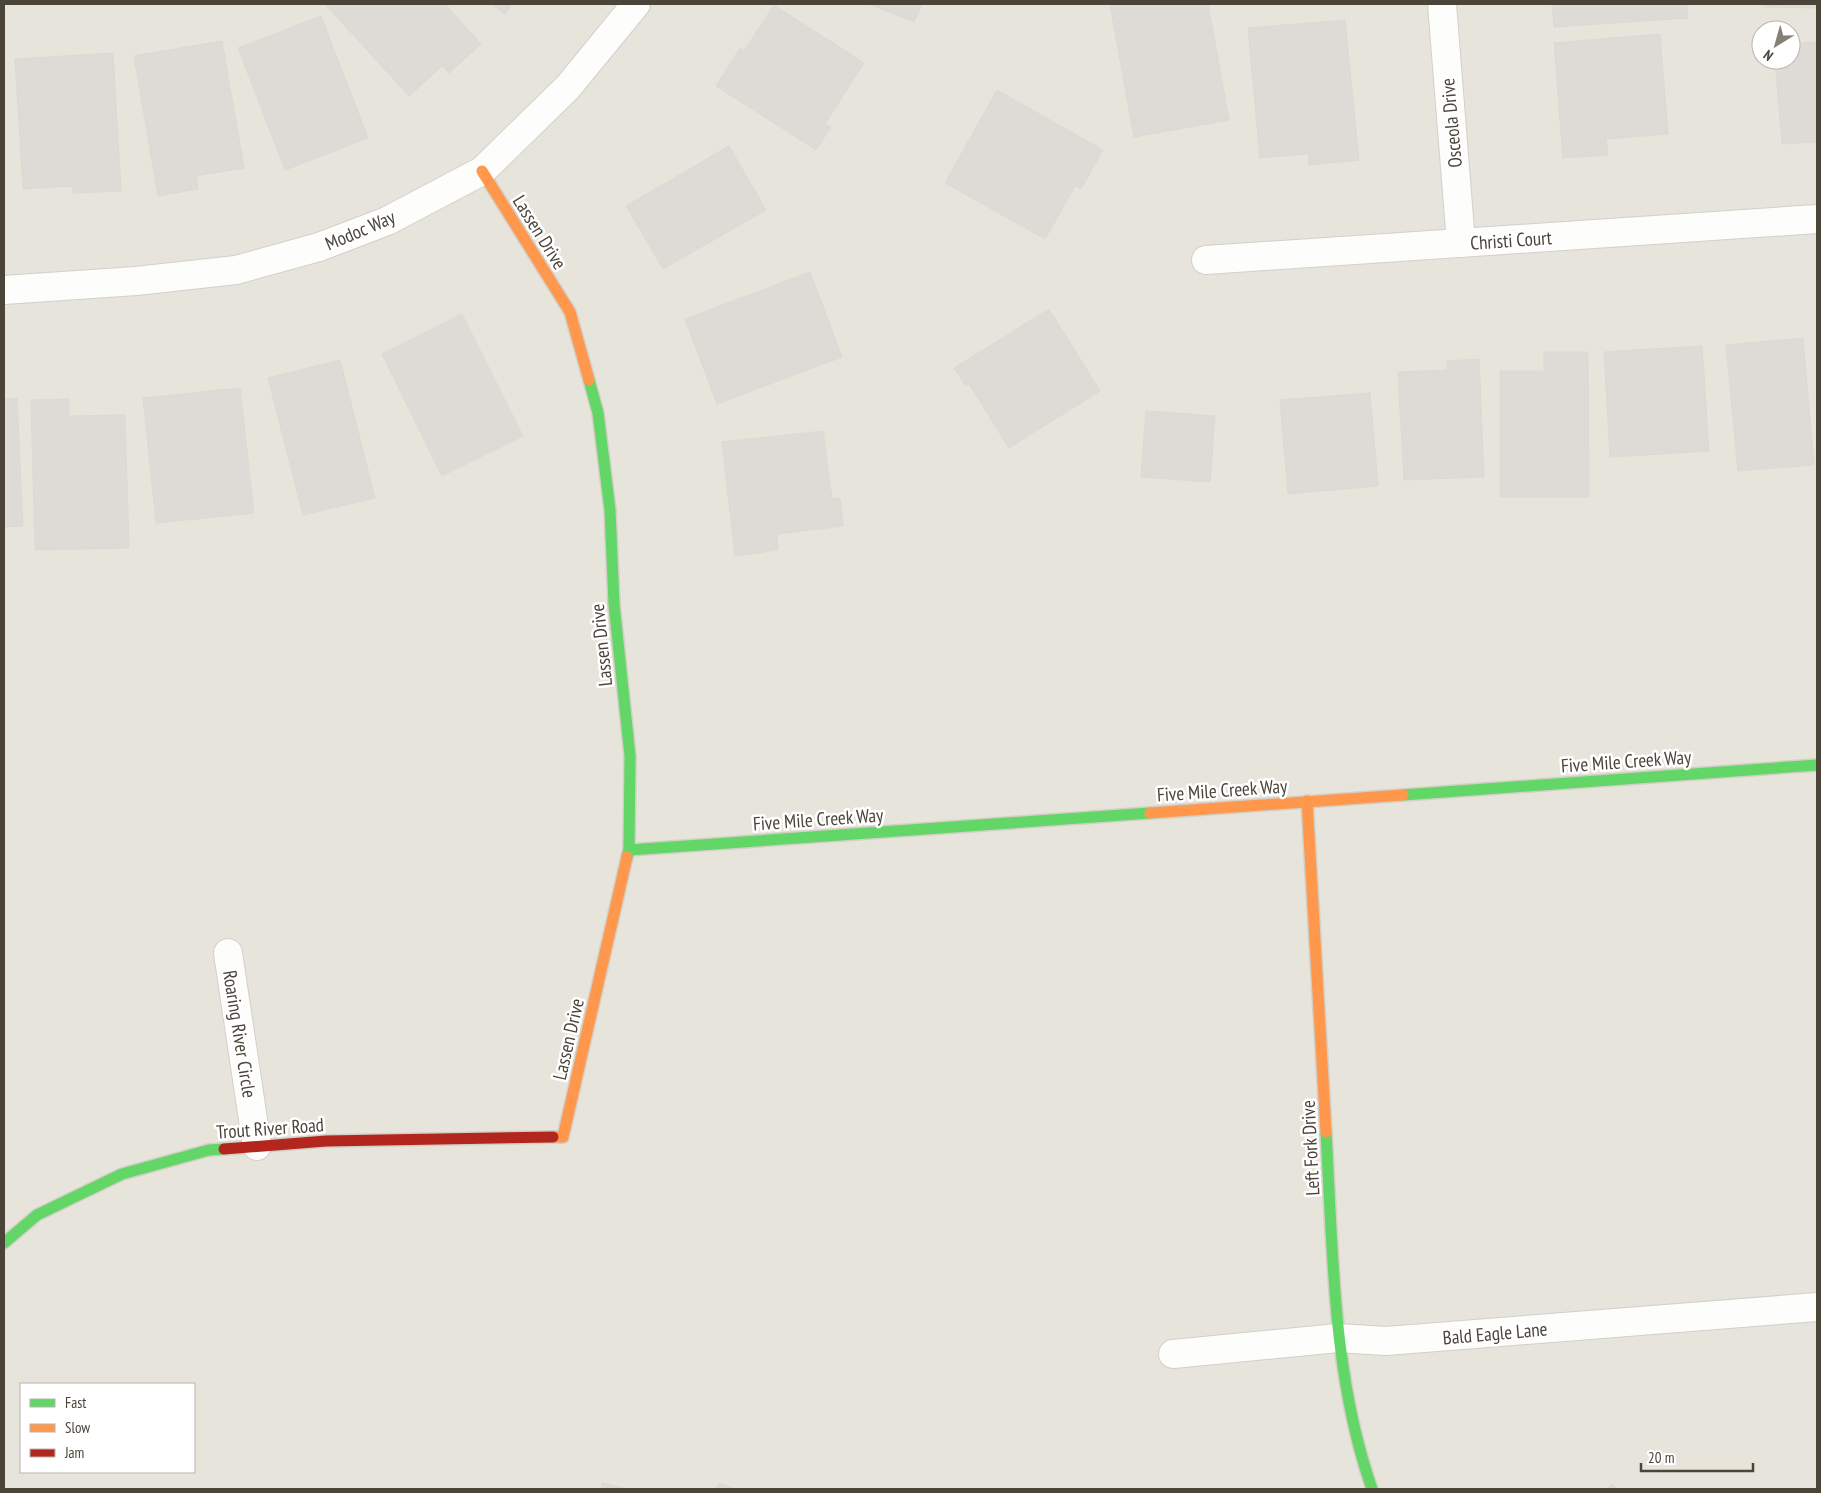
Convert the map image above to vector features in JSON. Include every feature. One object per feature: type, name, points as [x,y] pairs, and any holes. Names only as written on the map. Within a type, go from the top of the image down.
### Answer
[{"type":"street","name":"Modoc Way","points":[[4,290],[136,281],[236,270],[318,248],[387,220],[482,171],[568,87],[636,4]]},
{"type":"street","name":"Osceola Drive","points":[[1442,4],[1461,243]]},
{"type":"street","name":"Lassen Drive","points":[[482,171],[570,312],[598,413],[610,510],[614,604],[630,756],[629,850],[563,1137]]},
{"type":"street","name":"Christi Court","points":[[1206,260],[1817,219]]},
{"type":"street","name":"Five Mile Creek Way","points":[[629,850],[1817,764]]},
{"type":"street","name":"Left Fork Drive","points":[[1307,801],[1338,1338],[1360,1455],[1372,1489]]},
{"type":"street","name":"Roaring River Circle","points":[[228,953],[258,1146]]},
{"type":"street","name":"Trout River Road","points":[[4,1243],[37,1214],[122,1174],[209,1150],[326,1141],[563,1137]]},
{"type":"street","name":"Bald Eagle Lane","points":[[1173,1354],[1338,1338],[1386,1342],[1817,1307]]},
{"type":"shaded area","points":[[4,4],[1817,4],[1817,1489],[4,1489]]},
{"type":"building","points":[[325,4],[445,4],[481,44],[449,73],[442,66],[409,96]]},
{"type":"building","points":[[491,4],[512,4],[505,14]]},
{"type":"building","points":[[869,4],[922,4],[914,22]]},
{"type":"building","points":[[1110,4],[1208,4],[1229,120],[1134,137]]},
{"type":"building","points":[[1552,4],[1687,4],[1688,18],[1554,27]]},
{"type":"building","points":[[1764,4],[1817,4],[1817,8],[1764,7]]},
{"type":"building","points":[[774,5],[864,63],[825,124],[831,127],[816,150],[716,86],[740,48],[744,51]]},
{"type":"building","points":[[321,16],[368,138],[285,170],[238,48]]},
{"type":"building","points":[[1345,20],[1359,160],[1309,165],[1308,154],[1260,158],[1248,28]]},
{"type":"building","points":[[1660,34],[1668,134],[1606,139],[1608,155],[1563,158],[1554,43]]},
{"type":"building","points":[[222,41],[244,168],[196,176],[198,189],[158,196],[134,56]]},
{"type":"building","points":[[1817,42],[1817,142],[1782,144],[1776,70],[1801,70],[1801,43]]},
{"type":"building","points":[[113,53],[121,191],[73,193],[73,186],[23,189],[15,59]]},
{"type":"building","points":[[997,90],[1103,150],[1081,189],[1075,186],[1045,239],[945,183]]},
{"type":"building","points":[[729,146],[766,210],[663,269],[626,206]]},
{"type":"building","points":[[810,272],[842,357],[717,404],[685,319]]},
{"type":"building","points":[[1049,309],[1100,391],[1009,448],[969,384],[966,386],[954,368]]},
{"type":"building","points":[[462,314],[523,436],[442,476],[382,354]]},
{"type":"building","points":[[1803,338],[1814,465],[1738,471],[1726,345]]},
{"type":"building","points":[[1702,346],[1709,451],[1610,457],[1604,352]]},
{"type":"building","points":[[1544,352],[1588,352],[1589,497],[1500,497],[1500,371],[1544,371]]},
{"type":"building","points":[[1479,359],[1484,477],[1404,480],[1398,372],[1447,370],[1447,361]]},
{"type":"building","points":[[340,360],[375,498],[303,515],[268,378]]},
{"type":"building","points":[[240,388],[254,513],[156,523],[143,398]]},
{"type":"building","points":[[1370,393],[1378,486],[1288,494],[1280,400]]},
{"type":"building","points":[[17,398],[23,526],[4,527],[4,399]]},
{"type":"building","points":[[69,399],[69,416],[125,415],[129,548],[35,550],[31,400]]},
{"type":"building","points":[[1146,411],[1215,416],[1210,482],[1141,477]]},
{"type":"building","points":[[823,431],[832,499],[840,498],[843,526],[777,534],[778,550],[735,556],[722,442]]},
{"type":"building","points":[[602,1483],[628,1489],[601,1489]]},
{"type":"building","points":[[719,1483],[734,1489],[716,1489]]},
{"type":"building","points":[[1612,1484],[1617,1489],[1607,1489]]},
{"type":"traffic: fast","points":[[589,380],[598,413],[610,510],[614,604],[630,756],[629,850],[627,857]]},
{"type":"traffic: fast","points":[[1403,795],[1817,765]]},
{"type":"traffic: fast","points":[[629,850],[1150,813]]},
{"type":"traffic: fast","points":[[1326,1132],[1333,1267],[1342,1357],[1349,1402],[1359,1446],[1372,1489]]},
{"type":"traffic: fast","points":[[4,1243],[37,1215],[122,1174],[209,1150],[224,1149]]},
{"type":"traffic: slow","points":[[482,171],[570,312],[589,380]]},
{"type":"traffic: slow","points":[[1150,813],[1403,795]]},
{"type":"traffic: slow","points":[[1307,801],[1326,1132]]},
{"type":"traffic: slow","points":[[553,1137],[563,1137],[627,857]]},
{"type":"traffic: jam","points":[[224,1149],[326,1141],[553,1137]]}]
